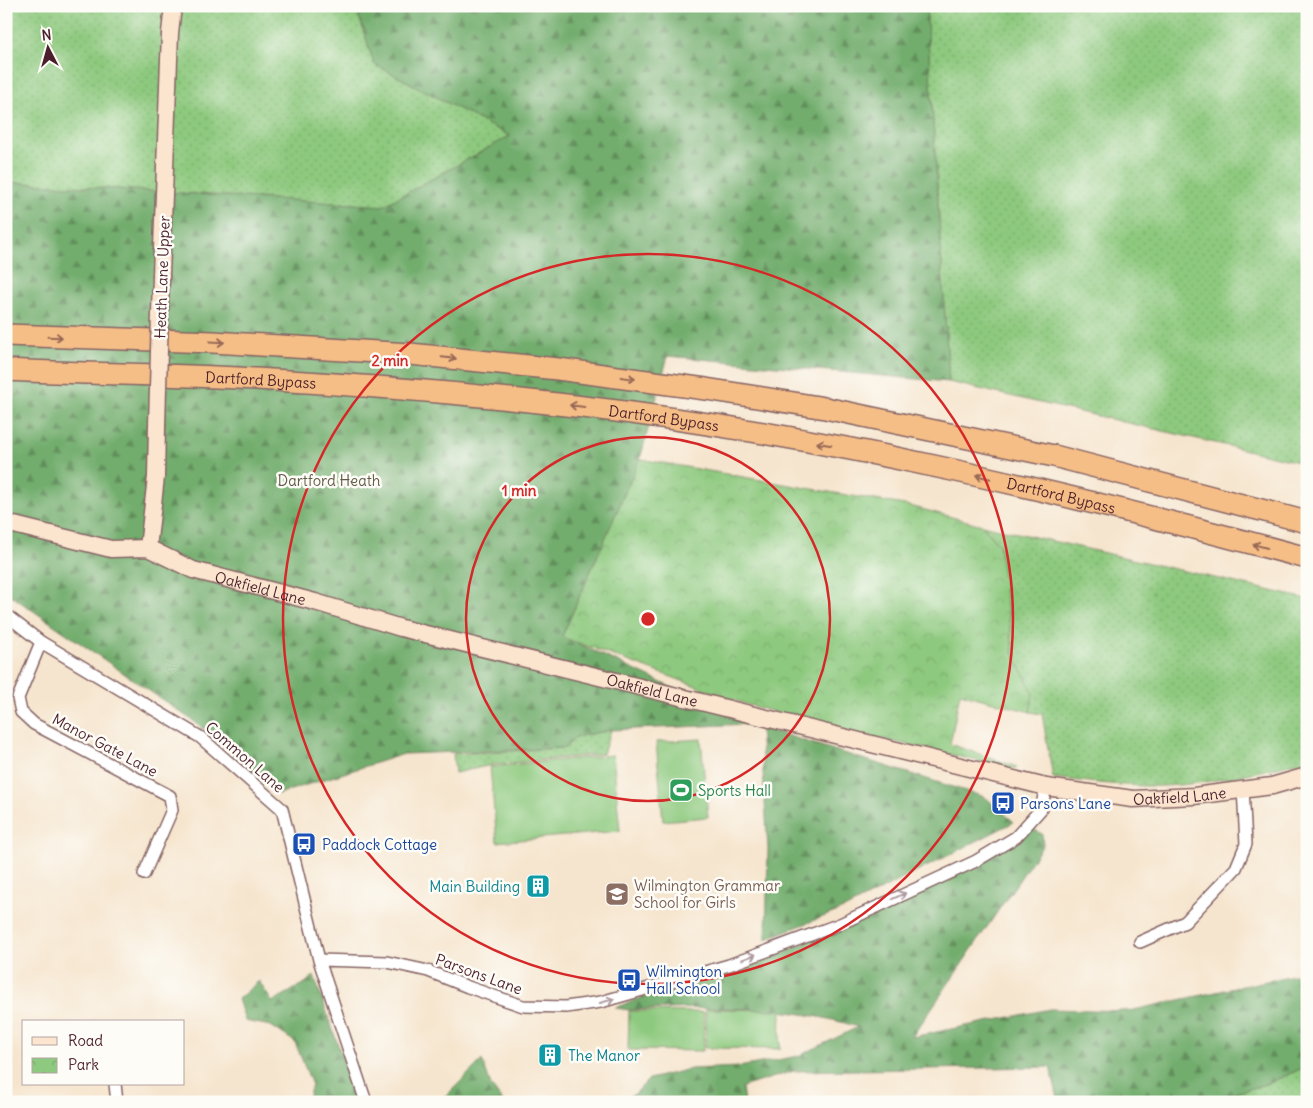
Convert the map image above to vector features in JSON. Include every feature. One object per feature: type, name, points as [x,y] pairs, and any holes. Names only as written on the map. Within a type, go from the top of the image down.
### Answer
[{"type":"highway","points":[[6,335],[213,342],[400,354],[558,369],[706,388],[844,412],[1054,456],[1307,522]]},
{"type":"highway","name":"Dartford Bypass","points":[[6,370],[238,378],[456,393],[578,406],[690,422],[829,444],[956,471],[1167,520],[1307,558]]},
{"type":"street","name":"Heath Lane Upper","points":[[148,548],[156,476],[161,275],[170,33],[173,6]]},
{"type":"street","name":"Oakfield Lane","points":[[6,523],[111,549],[148,548],[193,570],[315,602],[401,628],[1046,787],[1133,799],[1194,796],[1243,788],[1272,786],[1307,776]]},
{"type":"street","name":"Common Lane","points":[[6,615],[41,642],[200,737],[282,809],[319,960],[366,1102]]},
{"type":"street","name":"Manor Gate Lane","points":[[41,642],[18,698],[21,712],[34,724],[170,796],[172,810],[144,874]]},
{"type":"street","name":"Parsons Lane","points":[[319,960],[386,962],[428,971],[523,1006],[566,1007],[601,1002],[729,965],[840,924],[976,861],[1016,837],[1041,809],[1046,787]]},
{"type":"street","points":[[1140,942],[1185,922],[1238,866],[1246,844],[1243,788]]},
{"type":"street","points":[[115,1086],[117,1102]]},
{"type":"green space","points":[[6,6],[356,6],[374,64],[510,136],[383,206],[6,182]]},
{"type":"green space","name":"Dartford Heath","points":[[356,6],[926,6],[949,382],[668,356],[640,459],[562,636],[749,724],[611,730],[576,737],[565,748],[404,754],[278,794],[199,725],[6,592],[6,182],[383,206],[510,136],[374,64]]},
{"type":"green space","points":[[926,6],[1307,6],[1307,464],[949,382]]},
{"type":"green space","points":[[640,459],[910,506],[982,525],[999,545],[1013,652],[1033,693],[1030,712],[960,693],[950,744],[1017,767],[1014,769],[851,732],[748,705],[562,637]]},
{"type":"green space","points":[[982,525],[1307,599],[1307,760],[1236,776],[1182,785],[1136,786],[1053,778],[1042,714],[1030,712],[1032,693],[1013,652],[999,545]]},
{"type":"green space","points":[[760,727],[985,797],[1014,822],[846,908],[766,939],[768,849]]},
{"type":"green space","points":[[611,730],[603,754],[492,765],[455,773],[453,754],[565,748],[576,737]]},
{"type":"green space","points":[[701,739],[708,817],[663,821],[656,742]]},
{"type":"green space","points":[[613,755],[620,831],[497,842],[490,767]]},
{"type":"green space","points":[[1031,828],[1042,834],[1043,845],[912,1037],[1050,1009],[1129,1011],[1307,972],[1307,1066],[1269,1083],[1205,1102],[1059,1102],[1050,1067],[794,1071],[742,1087],[744,1102],[616,1102],[635,1094],[649,1079],[690,1069],[739,1067],[799,1056],[858,1027],[830,1019],[773,1011],[716,1008],[629,1010],[615,1008],[641,998],[732,974],[841,927]]},
{"type":"green space","points":[[314,976],[358,1102],[307,1102],[312,1085],[295,1042],[271,1026],[245,1021],[238,999],[259,981],[272,1002]]},
{"type":"green space","points":[[706,1009],[781,1010],[780,1049],[705,1048]]},
{"type":"green space","points":[[629,1011],[704,1012],[703,1051],[628,1050]]},
{"type":"green space","points":[[482,1060],[491,1086],[503,1102],[435,1102],[445,1097]]},
{"type":"green space","points":[[1307,1066],[1307,1102],[1205,1102],[1269,1083]]},
{"type":"place","name":"Sports Hall","points":[[681,790]]},
{"type":"place","name":"Parsons Lane","points":[[1003,803]]},
{"type":"place","name":"Paddock Cottage","points":[[304,844]]},
{"type":"place","name":"Main Building","points":[[538,886]]},
{"type":"place","name":"Wilmington Grammar School for Girls","points":[[617,894]]},
{"type":"place","name":"Wilmington Hall School","points":[[629,980]]},
{"type":"place","name":"The Manor","points":[[550,1055]]}]
